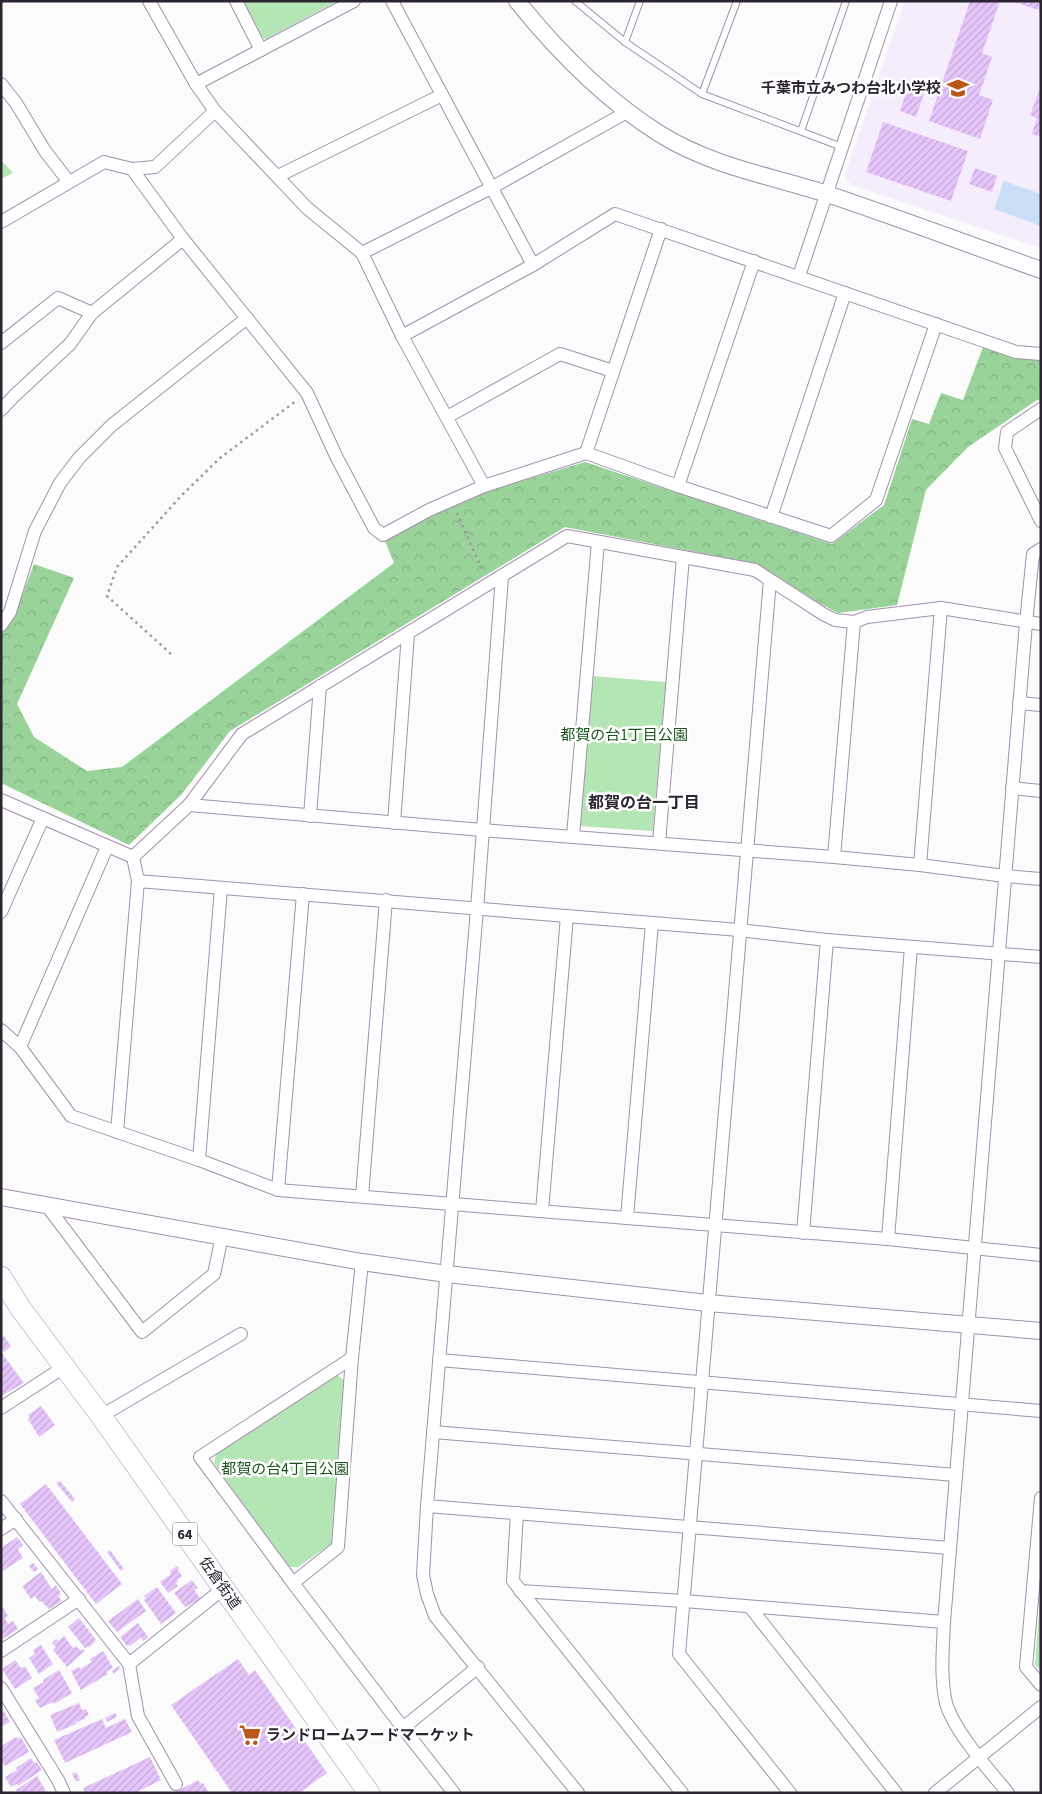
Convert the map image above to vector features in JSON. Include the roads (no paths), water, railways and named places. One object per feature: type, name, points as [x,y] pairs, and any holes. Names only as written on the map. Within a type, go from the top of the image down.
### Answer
[{"type":"main road","name":"佐倉街道","points":[[1,1277],[21,1309],[101,1416],[369,1793]]},
{"type":"street","points":[[149,1],[196,84],[215,111],[307,208],[362,253],[402,336],[484,486]]},
{"type":"street","points":[[236,1],[262,50]]},
{"type":"street","points":[[196,84],[354,1]]},
{"type":"street","points":[[392,1],[533,265]]},
{"type":"street","points":[[517,1],[536,25],[583,74],[627,112],[662,136],[708,159],[827,194],[1041,270]]},
{"type":"street","points":[[799,276],[891,1]]},
{"type":"street","points":[[1,84],[69,182]]},
{"type":"street","points":[[278,176],[442,95]]},
{"type":"street","points":[[1,222],[104,162],[132,169],[155,168],[215,111]]},
{"type":"street","points":[[362,253],[491,188],[627,112]]},
{"type":"street","points":[[132,169],[183,239],[307,393],[337,458],[374,528],[383,535],[451,500],[484,486],[586,453],[678,486],[831,536],[876,500],[936,324]]},
{"type":"street","points":[[402,336],[533,265],[615,214],[1016,352],[1041,354]]},
{"type":"street","points":[[586,453],[661,229]]},
{"type":"street","points":[[1,410],[70,344],[92,313],[183,239]]},
{"type":"street","points":[[678,486],[754,262]]},
{"type":"street","points":[[771,517],[845,293]]},
{"type":"street","points":[[1,343],[58,298],[92,313]]},
{"type":"street","points":[[1,625],[10,612],[34,531],[60,483],[79,458],[112,425],[247,318]]},
{"type":"street","points":[[447,417],[560,354],[613,371]]},
{"type":"street","points":[[1041,409],[1008,432],[1005,448],[1041,521]]},
{"type":"street","points":[[133,857],[188,805],[242,734],[567,536],[756,570],[835,620],[854,622],[867,617],[941,608],[1041,624]]},
{"type":"street","points":[[573,836],[598,542]]},
{"type":"street","points":[[1008,1793],[978,1757],[954,1720],[947,1705],[943,1670],[944,1622],[1026,623],[1033,554],[1041,549]]},
{"type":"street","points":[[660,843],[683,557]]},
{"type":"street","points":[[502,577],[423,1575],[427,1594],[436,1616],[578,1793]]},
{"type":"street","points":[[770,580],[679,1654],[790,1793]]},
{"type":"street","points":[[920,865],[941,608]]},
{"type":"street","points":[[834,857],[854,622]]},
{"type":"street","points":[[394,823],[408,634]]},
{"type":"street","points":[[310,816],[320,686]]},
{"type":"street","points":[[1019,703],[1041,705]]},
{"type":"street","points":[[1012,788],[1041,791]]},
{"type":"street","points":[[1,800],[133,857]]},
{"type":"street","points":[[188,805],[834,857],[1041,879]]},
{"type":"street","points":[[1,912],[43,818]]},
{"type":"street","points":[[20,1047],[107,847]]},
{"type":"street","points":[[117,1132],[138,881],[133,857]]},
{"type":"street","points":[[138,881],[386,900],[739,930],[827,940],[1041,957]]},
{"type":"street","points":[[199,1160],[221,888]]},
{"type":"street","points":[[278,1190],[303,894]]},
{"type":"street","points":[[362,1196],[386,900]]},
{"type":"street","points":[[542,1211],[567,916]]},
{"type":"street","points":[[627,1218],[652,923]]},
{"type":"street","points":[[803,1232],[827,940]]},
{"type":"street","points":[[888,1239],[911,947]]},
{"type":"street","points":[[1,1030],[20,1047],[71,1116],[199,1160],[278,1190],[888,1239],[1041,1254]]},
{"type":"street","points":[[1,1197],[362,1262],[447,1274],[708,1302],[1041,1331]]},
{"type":"street","points":[[47,1206],[142,1332],[214,1274],[222,1236]]},
{"type":"street","points":[[294,1583],[338,1547],[352,1358],[362,1262]]},
{"type":"street","points":[[101,1416],[241,1334]]},
{"type":"street","points":[[352,1358],[200,1456],[403,1728],[454,1793]]},
{"type":"street","points":[[439,1360],[1041,1411]]},
{"type":"street","points":[[1,1408],[64,1367]]},
{"type":"street","points":[[433,1432],[956,1475]]},
{"type":"street","points":[[1041,1498],[1026,1667],[1041,1685]]},
{"type":"street","points":[[1,1501],[129,1664],[138,1716],[176,1784]]},
{"type":"street","points":[[427,1506],[950,1548]]},
{"type":"street","points":[[517,1513],[513,1582],[682,1793]]},
{"type":"street","points":[[1,1530],[16,1519]]},
{"type":"street","points":[[129,1664],[224,1588]]},
{"type":"street","points":[[520,1591],[684,1601],[944,1622]]},
{"type":"street","points":[[1,1651],[79,1599]]},
{"type":"street","points":[[750,1607],[896,1793]]},
{"type":"street","points":[[403,1728],[478,1667]]},
{"type":"street","points":[[1,1688],[58,1780],[64,1793]]},
{"type":"street","points":[[935,1793],[1041,1707]]},
{"type":"lane","points":[[575,1],[625,42],[702,94],[842,147]]},
{"type":"lane","points":[[625,42],[640,1]]},
{"type":"lane","points":[[702,94],[737,1]]},
{"type":"lane","points":[[801,131],[846,1]]},
{"type":"water","points":[[1004,181],[1041,194],[1041,226],[994,209]]},
{"type":"place","name":"千葉市立みつわ台北小学校","points":[[958,88]]},
{"type":"place","name":"ランドロームフードマーケット","points":[[250,1735]]},
{"type":"district","name":"都賀の台一丁目","points":[[644,802]]},
{"type":"park label","name":"都賀の台1丁目公園","points":[[624,735]]},
{"type":"park label","name":"都賀の台4丁目公園","points":[[285,1469]]}]
